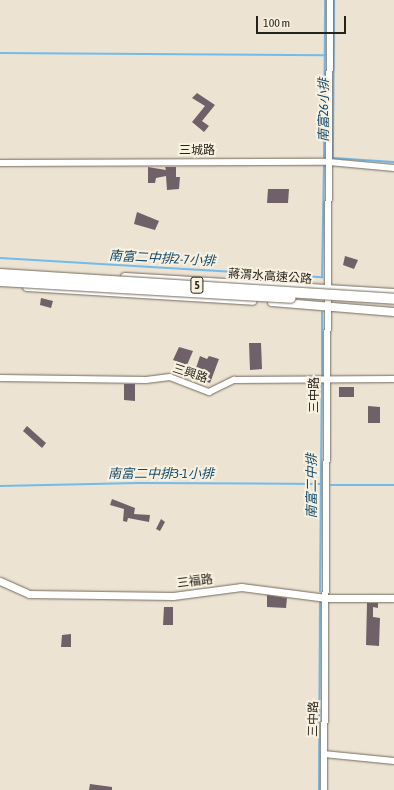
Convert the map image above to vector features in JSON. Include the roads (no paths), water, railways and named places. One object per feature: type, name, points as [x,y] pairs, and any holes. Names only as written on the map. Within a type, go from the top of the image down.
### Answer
[{"type":"highway","name":"蔣渭水高速公路","points":[[0,274],[394,299]]},
{"type":"highway","name":"蔣渭水高速公路","points":[[0,281],[394,305]]},
{"type":"main road","points":[[0,269],[394,293]]},
{"type":"main road","points":[[0,286],[394,312]]},
{"type":"street","name":"三中路","points":[[324,790],[330,0]]},
{"type":"street","name":"三城路","points":[[0,163],[329,162],[394,168]]},
{"type":"street","name":"三興路","points":[[0,378],[146,380],[170,377],[209,392],[234,380],[394,379]]},
{"type":"street","name":"三福路","points":[[0,581],[29,594],[173,596],[241,587],[326,598],[394,598]]},
{"type":"street","points":[[324,754],[394,761]]},
{"type":"waterway","name":"南富二中排","points":[[324,158],[325,0]]},
{"type":"waterway","name":"南富26小排","points":[[334,0],[333,158],[394,162]]},
{"type":"waterway","points":[[0,53],[325,55]]},
{"type":"waterway","name":"南富二中排2-7小排","points":[[0,258],[322,277],[324,166]]},
{"type":"waterway","name":"南富二中排","points":[[322,312],[322,376]]},
{"type":"waterway","name":"南富二中排","points":[[320,591],[322,382]]},
{"type":"waterway","name":"南富二中排3-1小排","points":[[0,486],[138,483],[321,484]]},
{"type":"waterway","points":[[331,485],[394,485]]},
{"type":"waterway","name":"南富二中排","points":[[319,790],[320,599]]}]
